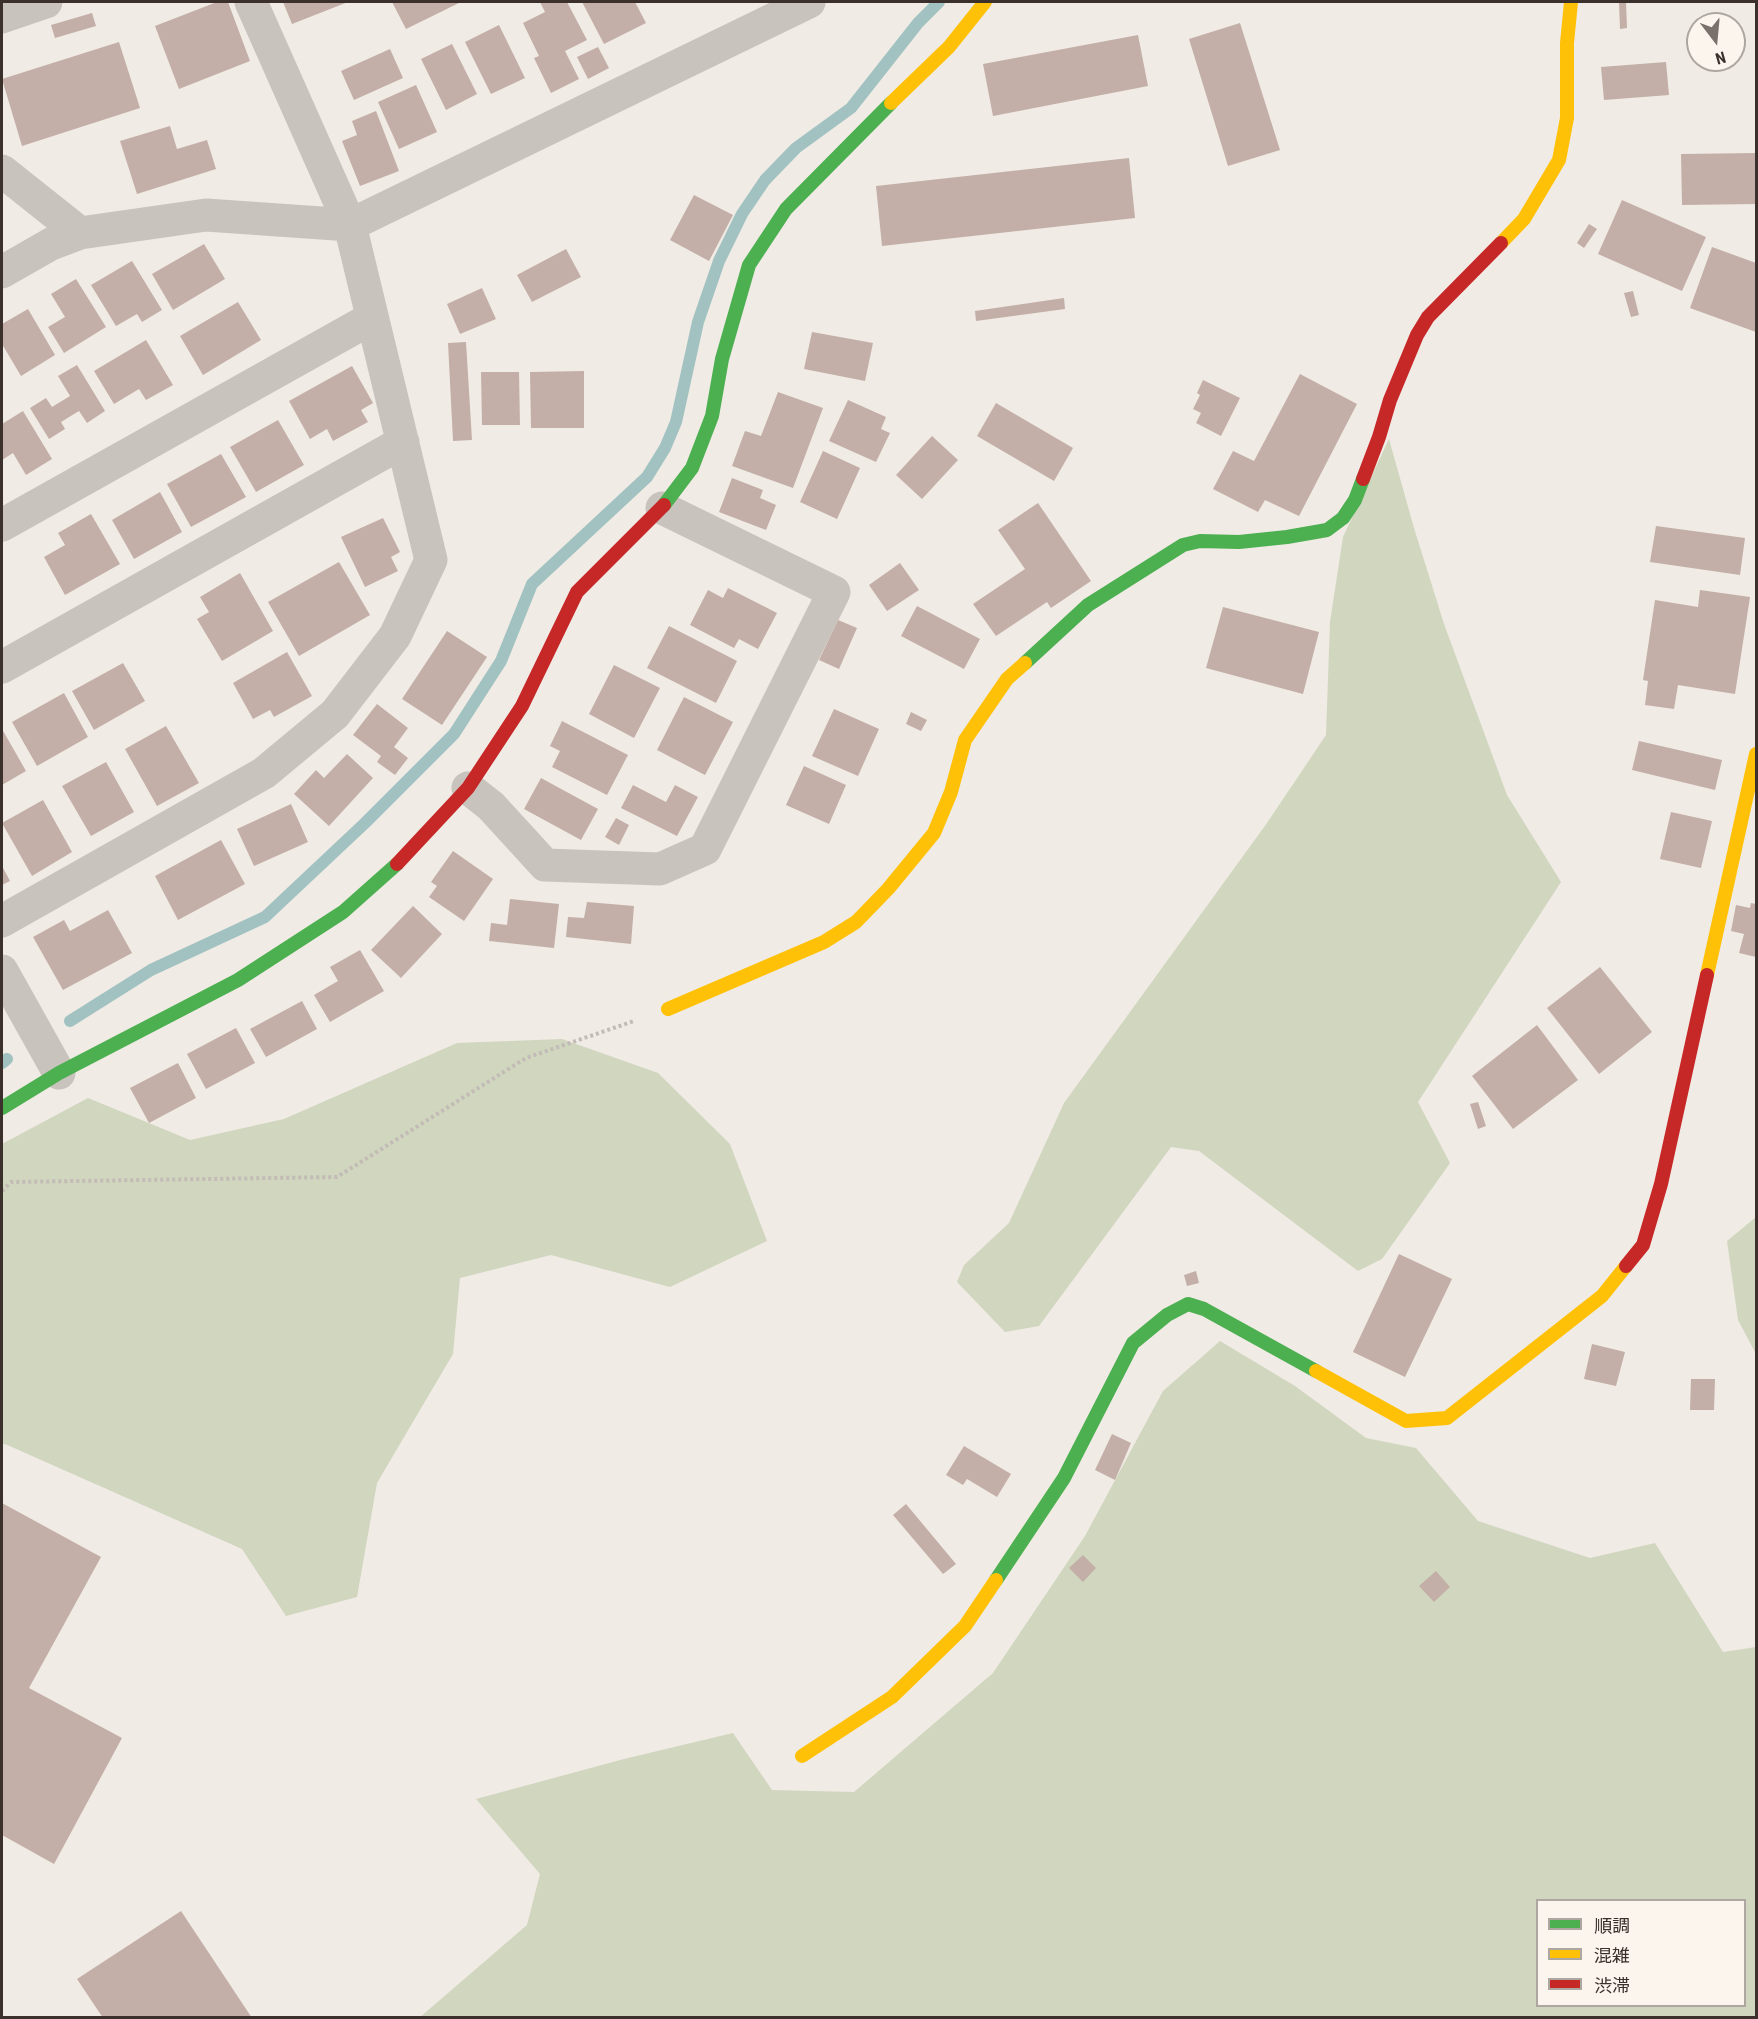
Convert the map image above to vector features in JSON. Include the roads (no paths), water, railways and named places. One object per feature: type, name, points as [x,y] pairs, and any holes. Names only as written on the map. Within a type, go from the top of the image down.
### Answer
[{"type":"street","points":[[2,17],[46,2]]},
{"type":"street","points":[[2,921],[264,773],[335,714],[395,636],[431,561],[350,225],[251,2]]},
{"type":"street","points":[[2,272],[51,244],[80,233],[206,216],[350,225],[809,2]]},
{"type":"street","points":[[2,1108],[58,1073],[238,980],[343,912],[387,874],[468,788],[522,706],[577,591],[662,508],[692,468],[712,416],[722,358],[749,264],[786,209],[949,47],[985,2]]},
{"type":"street","points":[[668,1009],[824,942],[856,922],[888,889],[934,833],[951,792],[965,740],[1007,679],[1088,605],[1183,545],[1200,541],[1239,542],[1287,537],[1327,530],[1343,518],[1355,500],[1379,437],[1390,400],[1417,335],[1428,317],[1524,219],[1559,160],[1567,118],[1567,43],[1571,2]]},
{"type":"street","points":[[2,171],[80,233]]},
{"type":"street","points":[[2,525],[372,318]]},
{"type":"street","points":[[2,667],[403,442]]},
{"type":"street","points":[[468,788],[491,806],[545,865],[660,869],[705,849],[834,592],[662,508]]},
{"type":"street","points":[[802,1756],[892,1697],[965,1626],[1064,1478],[1133,1343],[1167,1315],[1188,1304],[1204,1309],[1406,1421],[1448,1418],[1602,1296],[1643,1245],[1658,1194],[1756,754]]},
{"type":"street","points":[[2,971],[58,1073]]},
{"type":"waterway","points":[[70,1021],[151,970],[265,917],[365,823],[454,734],[501,661],[532,584],[647,477],[665,448],[676,422],[698,322],[719,261],[742,214],[765,180],[796,148],[851,108],[918,23],[939,2]]},
{"type":"waterway","points":[[2,1063],[7,1059]]}]
